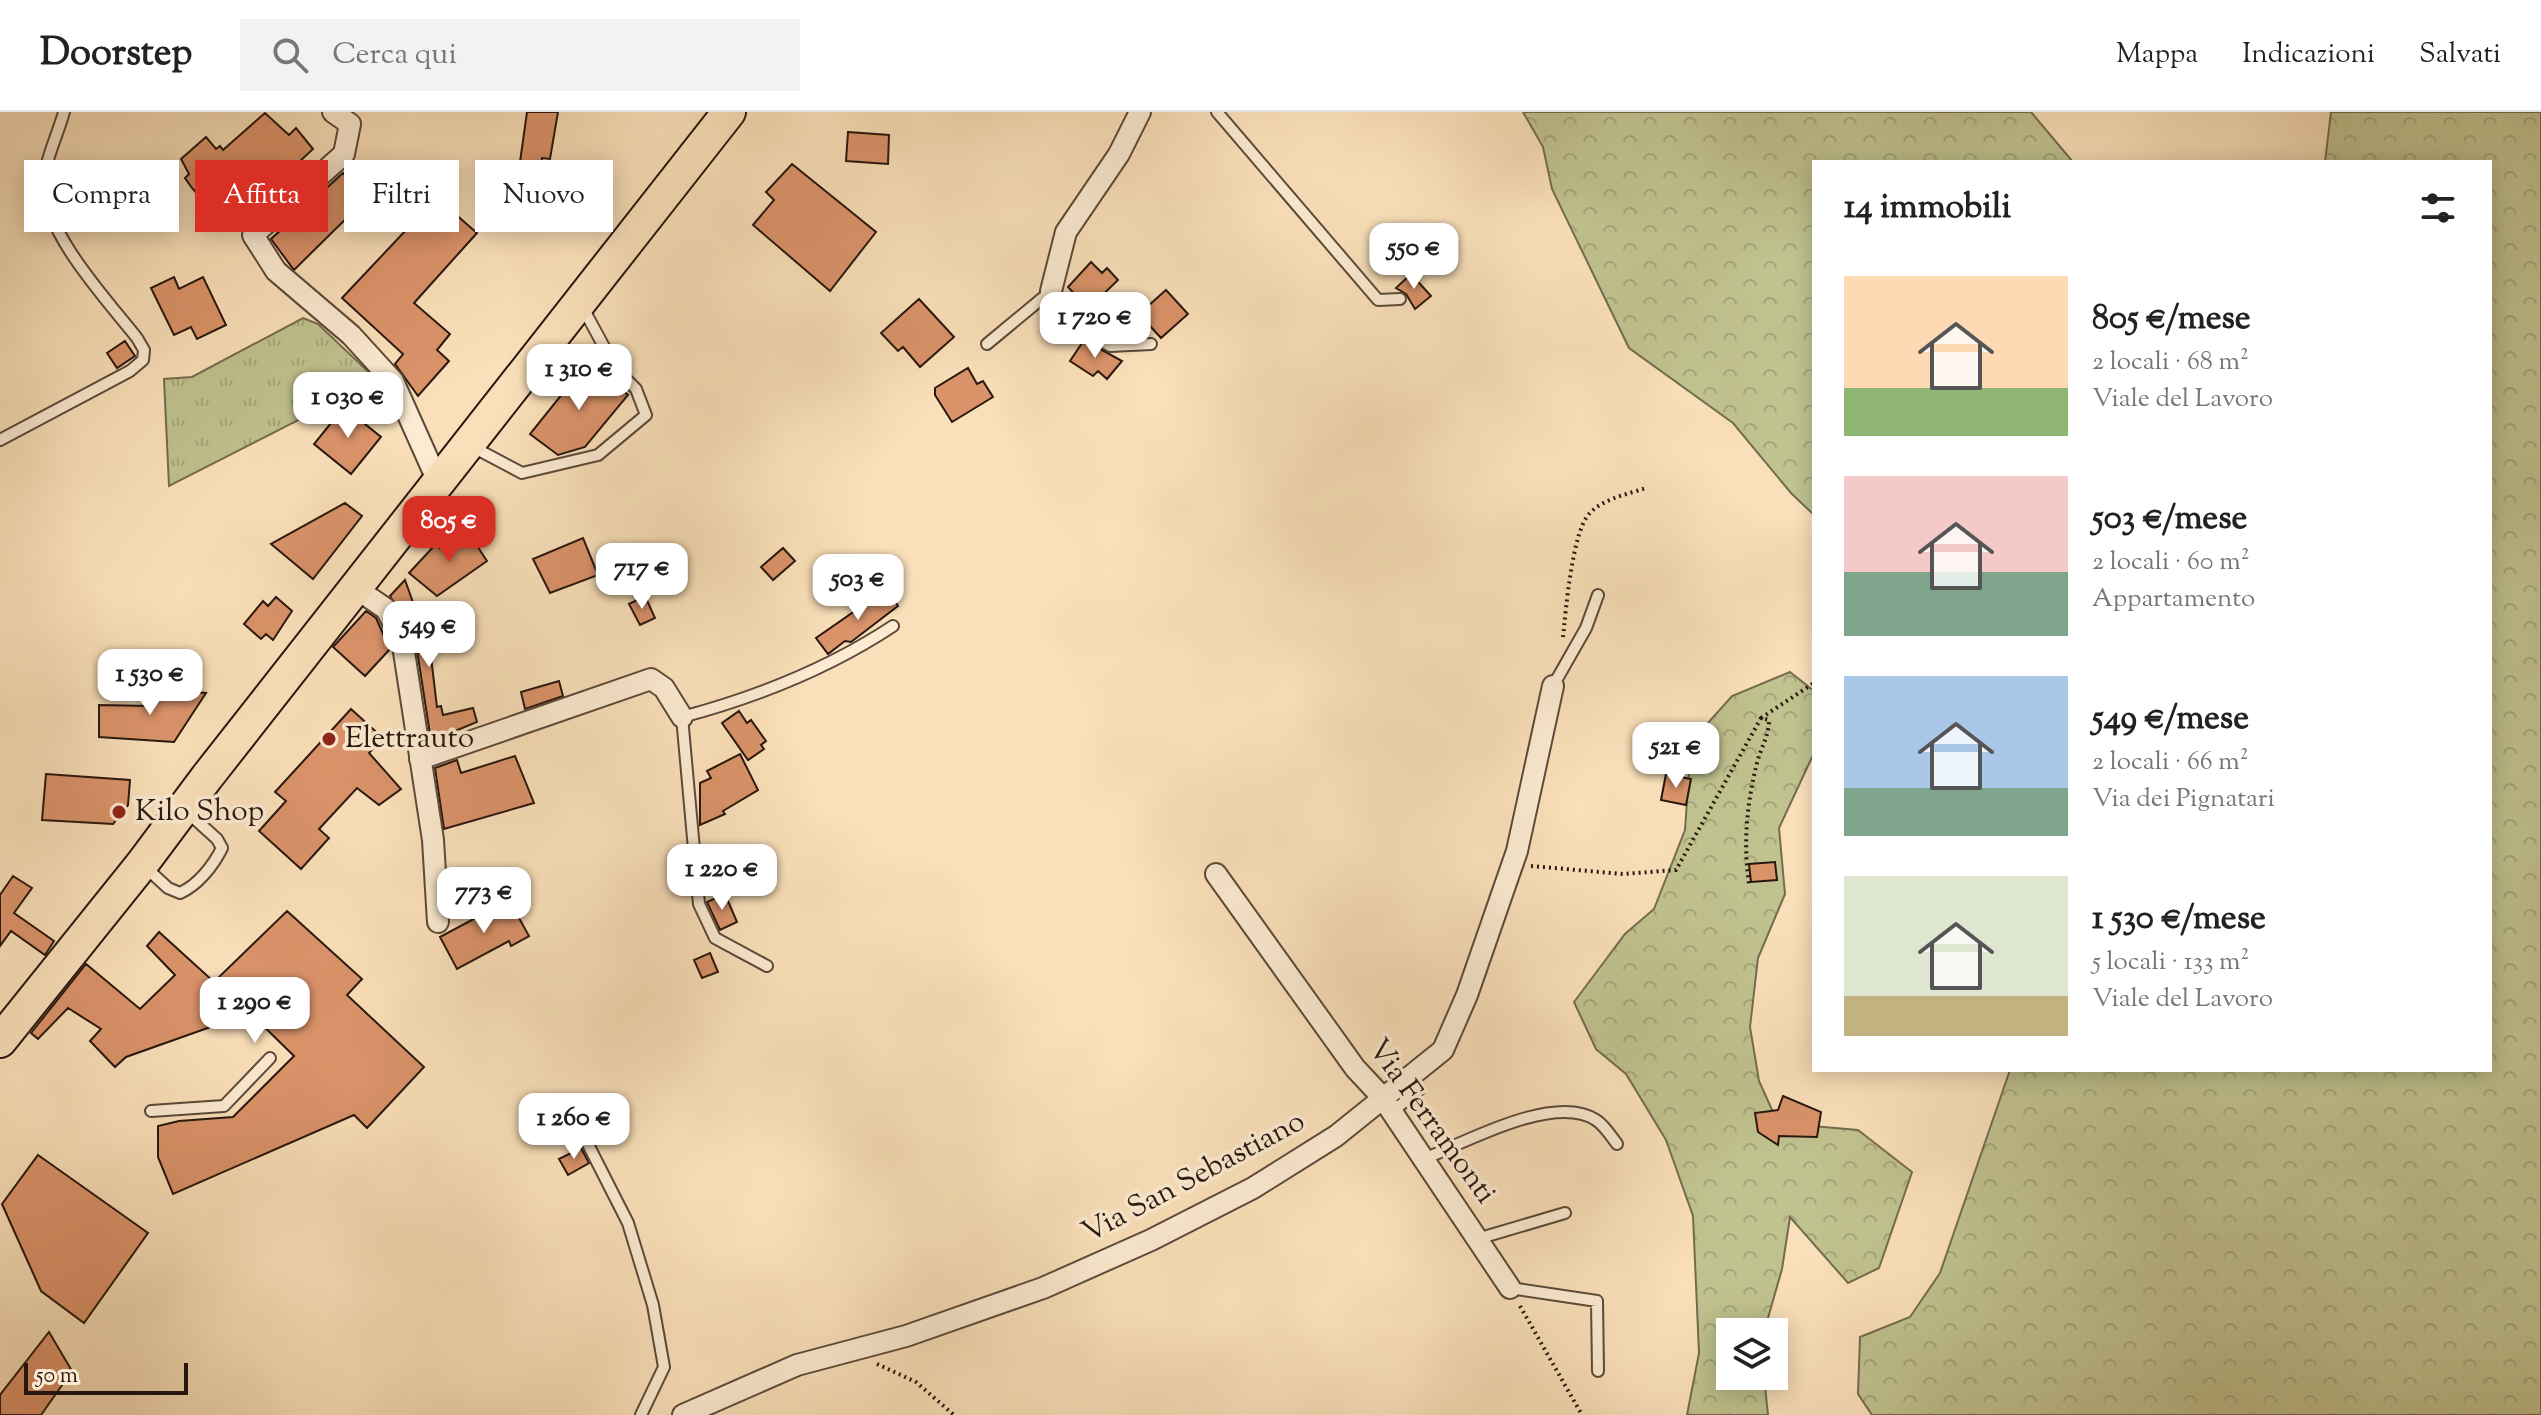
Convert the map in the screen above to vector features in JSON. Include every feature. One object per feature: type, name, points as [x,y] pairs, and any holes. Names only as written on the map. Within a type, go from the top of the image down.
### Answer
[{"type":"main road","points":[[0,1041],[142,864],[729,112]]},
{"type":"street","points":[[333,112],[350,124],[344,154],[253,235],[276,271],[351,335],[393,381],[439,484]]},
{"type":"street","points":[[1051,291],[1066,232],[1119,154],[1140,112]]},
{"type":"street","points":[[357,589],[386,609],[402,639],[433,840],[438,922]]},
{"type":"street","points":[[420,759],[651,679],[664,688],[682,717]]},
{"type":"street","name":"Via San Sebastiano","points":[[683,1415],[797,1365],[906,1336],[1043,1288],[1151,1240],[1288,1166],[1387,1104],[1443,1050],[1467,995],[1512,864],[1553,686]]},
{"type":"street","name":"Via Ferramonti","points":[[1216,874],[1355,1068],[1387,1104],[1510,1288]]},
{"type":"lane","points":[[0,440],[130,371],[143,360],[144,350],[137,338],[68,245],[51,214],[44,183],[64,112]]},
{"type":"lane","points":[[1217,112],[1378,300],[1400,299]]},
{"type":"lane","points":[[987,344],[1051,291],[1086,332],[1110,346],[1151,344]]},
{"type":"lane","points":[[469,445],[522,473],[598,455],[646,415],[636,389],[616,369],[580,303]]},
{"type":"lane","points":[[1553,686],[1586,628],[1598,595]]},
{"type":"lane","points":[[767,966],[715,938],[699,904],[682,717],[743,701],[846,657],[893,626]]},
{"type":"lane","points":[[142,864],[168,888],[180,893],[191,888],[216,859],[222,848],[217,839],[184,810]]},
{"type":"lane","points":[[151,1111],[224,1106],[270,1058]]},
{"type":"lane","points":[[1387,1104],[1420,1089]]},
{"type":"lane","points":[[567,1103],[628,1223],[653,1305],[664,1367],[641,1415]]},
{"type":"lane","points":[[1424,1159],[1511,1122],[1569,1110],[1597,1120],[1617,1144]]},
{"type":"lane","points":[[1477,1239],[1565,1213]]},
{"type":"lane","points":[[1510,1288],[1597,1301],[1598,1371]]},
{"type":"path","points":[[1562,642],[1569,579],[1588,514],[1607,502],[1646,488]]},
{"type":"path","points":[[1512,864],[1623,874],[1676,870],[1761,718],[1812,684]]},
{"type":"path","points":[[1749,884],[1746,831],[1751,790],[1769,734],[1769,720],[1761,718]]},
{"type":"path","points":[[1510,1288],[1582,1415]]},
{"type":"path","points":[[848,1352],[916,1382],[954,1415]]},
{"type":"green space","points":[[1523,112],[2031,112],[2071,160],[1812,160],[1812,513],[1791,493],[1733,423],[1629,348],[1552,189],[1543,147]]},
{"type":"green space","points":[[2331,112],[2541,112],[2541,1415],[1872,1415],[1858,1394],[1860,1337],[1910,1317],[1940,1273],[2009,1072],[2492,1072],[2492,160],[2325,160]]},
{"type":"green space","points":[[303,318],[318,324],[377,380],[169,486],[164,379],[192,377]]},
{"type":"green space","points":[[1790,672],[1812,689],[1812,757],[1779,828],[1785,894],[1758,958],[1750,1027],[1759,1081],[1778,1123],[1858,1130],[1912,1172],[1879,1268],[1848,1283],[1790,1217],[1782,1269],[1768,1318],[1716,1318],[1716,1390],[1765,1390],[1768,1415],[1687,1415],[1699,1353],[1693,1216],[1666,1140],[1626,1074],[1596,1049],[1574,1002],[1625,934],[1654,909],[1685,830],[1691,742],[1732,696]]},
{"type":"building","points":[[527,112],[558,112],[550,159],[520,160]]},
{"type":"building","points":[[265,113],[289,135],[296,128],[313,149],[301,160],[195,160],[195,192],[185,178],[189,174],[181,159],[206,137],[216,149],[220,146],[223,150]]},
{"type":"building","points":[[848,132],[889,135],[888,164],[846,161]]},
{"type":"building","points":[[792,164],[876,232],[830,291],[753,225],[774,200],[766,192]]},
{"type":"building","points":[[344,174],[344,221],[294,270],[271,239],[279,232],[328,232],[328,187]]},
{"type":"building","points":[[459,217],[477,233],[414,303],[450,334],[437,350],[449,361],[418,396],[395,364],[403,354],[342,298],[404,232],[459,232]]},
{"type":"building","points":[[1091,262],[1102,273],[1107,268],[1118,280],[1088,309],[1068,287]]},
{"type":"building","points":[[1411,274],[1431,296],[1415,309],[1406,294],[1396,288]]},
{"type":"building","points":[[174,277],[179,289],[203,277],[226,325],[197,339],[191,327],[174,335],[151,288]]},
{"type":"building","points":[[1166,290],[1188,314],[1161,338],[1139,314]]},
{"type":"building","points":[[919,299],[954,337],[920,367],[903,347],[898,351],[881,333]]},
{"type":"building","points":[[1084,340],[1122,361],[1107,379],[1098,371],[1093,376],[1070,361]]},
{"type":"building","points":[[125,341],[135,356],[117,368],[107,353]]},
{"type":"building","points":[[587,363],[628,395],[585,447],[558,455],[530,434]]},
{"type":"building","points":[[968,368],[977,384],[983,381],[993,397],[952,422],[935,395],[935,388]]},
{"type":"building","points":[[344,407],[381,437],[351,474],[314,444]]},
{"type":"building","points":[[345,503],[362,516],[313,579],[271,544]]},
{"type":"building","points":[[468,532],[487,561],[437,596],[409,573],[435,545],[440,548]]},
{"type":"building","points":[[583,538],[598,575],[550,593],[533,559]]},
{"type":"building","points":[[783,548],[795,561],[773,580],[761,567]]},
{"type":"building","points":[[405,580],[415,608],[425,607],[437,707],[441,706],[443,715],[473,708],[477,722],[431,741],[415,637],[390,596]]},
{"type":"building","points":[[888,588],[898,606],[851,642],[845,641],[828,654],[816,638]]},
{"type":"building","points":[[645,596],[655,618],[640,625],[629,604]]},
{"type":"building","points":[[276,597],[292,611],[273,640],[266,634],[261,639],[244,624],[263,601],[268,606]]},
{"type":"building","points":[[366,611],[376,618],[390,649],[365,676],[333,647]]},
{"type":"building","points":[[559,681],[563,696],[525,709],[521,692]]},
{"type":"building","points":[[154,690],[206,693],[174,742],[99,737],[99,705],[152,706]]},
{"type":"building","points":[[351,709],[383,738],[369,753],[401,789],[379,805],[357,788],[319,829],[329,838],[301,869],[259,831],[286,801],[275,792]]},
{"type":"building","points":[[739,711],[747,723],[751,720],[766,741],[761,745],[764,749],[748,760],[722,723]]},
{"type":"building","points":[[740,754],[758,790],[723,811],[725,814],[700,825],[700,783],[711,778],[707,771]]},
{"type":"building","points":[[515,756],[534,803],[444,829],[435,768],[457,760],[461,773]]},
{"type":"building","points":[[46,774],[130,780],[128,805],[113,824],[42,820]]},
{"type":"building","points":[[1666,774],[1691,779],[1686,805],[1661,800]]},
{"type":"building","points":[[1775,862],[1777,880],[1751,882],[1749,864]]},
{"type":"building","points":[[13,876],[32,888],[14,913],[54,941],[45,955],[11,931],[0,946],[0,895]]},
{"type":"building","points":[[725,894],[737,922],[720,930],[707,902]]},
{"type":"building","points":[[509,900],[529,936],[511,946],[509,941],[457,969],[440,937]]},
{"type":"building","points":[[287,911],[362,979],[347,995],[424,1067],[367,1128],[354,1115],[173,1194],[158,1157],[158,1126],[179,1121],[233,1117],[294,1056],[250,1013],[126,1057],[115,1067],[90,1041],[101,1029],[68,1008],[38,1039],[31,1033],[86,964],[140,1009],[175,975],[147,946],[159,932],[214,982]]},
{"type":"building","points":[[710,953],[718,972],[702,978],[694,960]]},
{"type":"building","points":[[608,1094],[623,1121],[591,1132],[581,1112]]},
{"type":"building","points":[[1783,1096],[1821,1112],[1817,1137],[1779,1136],[1778,1145],[1758,1132],[1755,1113],[1778,1110]]},
{"type":"building","points":[[581,1148],[589,1163],[568,1175],[559,1159]]},
{"type":"building","points":[[38,1155],[148,1233],[84,1323],[41,1291],[2,1204]]},
{"type":"building","points":[[49,1332],[72,1371],[41,1415],[0,1415],[0,1395]]},
{"type":"place","name":"Elettrauto","points":[[329,739]]},
{"type":"place","name":"Kilo Shop","points":[[119,812]]}]
